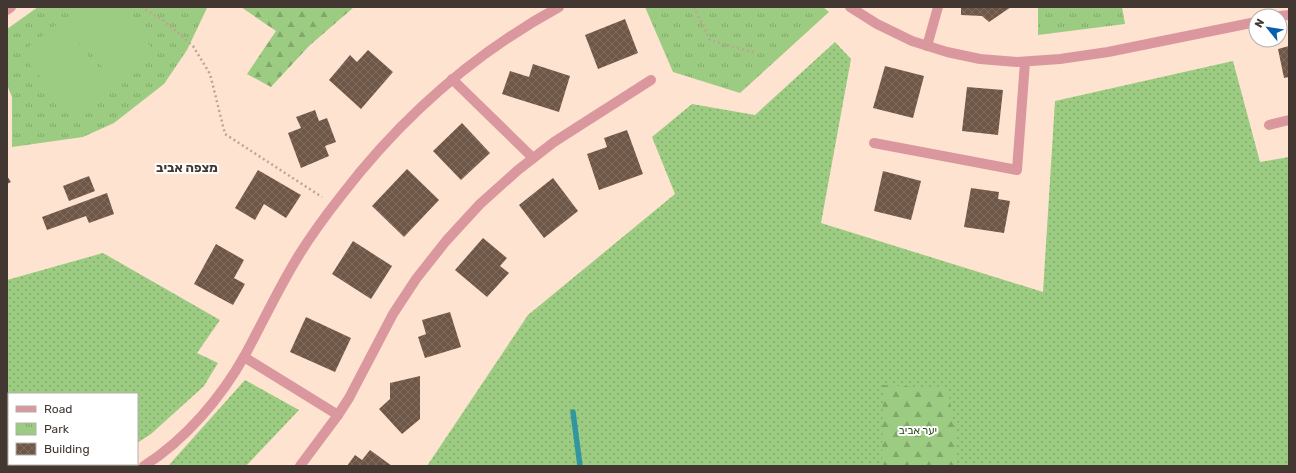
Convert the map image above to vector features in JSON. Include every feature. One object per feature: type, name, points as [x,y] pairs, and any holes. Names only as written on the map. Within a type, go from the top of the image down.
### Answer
[{"type":"street","points":[[7,10],[11,7]]},
{"type":"street","points":[[144,466],[160,455],[199,417],[218,394],[244,357],[298,256],[322,220],[385,143],[417,110],[452,79],[495,46],[559,7]]},
{"type":"street","points":[[850,7],[877,24],[912,42],[947,52],[980,59],[1025,62],[1060,59],[1108,52],[1248,24]]},
{"type":"street","points":[[927,46],[938,7]]},
{"type":"street","points":[[1287,7],[1289,15]]},
{"type":"street","points":[[874,143],[1017,170],[1025,62]]},
{"type":"street","points":[[452,79],[533,158]]},
{"type":"street","points":[[300,466],[349,398],[393,314],[416,279],[446,241],[480,204],[533,158],[554,142],[651,80]]},
{"type":"street","points":[[1269,125],[1289,120]]},
{"type":"street","points":[[244,357],[338,415]]},
{"type":"path","points":[[141,7],[164,21],[193,46],[210,74],[225,134],[334,205]]},
{"type":"path","points":[[694,7],[710,40],[756,53]]},
{"type":"green space","points":[[38,7],[207,8],[187,50],[164,84],[114,123],[83,137],[12,147],[12,97],[7,85],[7,29]]},
{"type":"green space","points":[[81,7],[120,7],[157,55],[117,86],[65,19]]},
{"type":"green space","points":[[241,7],[354,7],[309,46],[271,87],[247,74],[276,31]]},
{"type":"green space","points":[[645,7],[823,7],[829,12],[740,93],[673,72]]},
{"type":"green space","points":[[1038,7],[1122,7],[1125,24],[1038,35]]},
{"type":"green space","points":[[61,21],[113,88],[73,119],[21,53]]},
{"type":"green space","points":[[835,42],[851,59],[821,223],[1043,292],[1055,101],[1233,61],[1260,162],[1289,157],[1289,466],[427,466],[528,315],[675,194],[652,137],[692,104],[755,115]]},
{"type":"green space","points":[[103,253],[220,320],[197,353],[218,363],[204,386],[151,434],[138,442],[138,393],[8,393],[8,465],[98,465],[7,466],[7,280]]},
{"type":"green space","points":[[245,380],[299,410],[246,466],[168,466]]},
{"type":"green space","name":"יער אביב","points":[[883,385],[948,389],[955,431],[956,466],[882,466]]},
{"type":"building","points":[[961,7],[1011,7],[989,22],[982,16],[961,15]]},
{"type":"building","points":[[625,19],[638,53],[598,69],[585,35]]},
{"type":"building","points":[[1288,46],[1289,77],[1284,78],[1278,49],[1288,48]]},
{"type":"building","points":[[368,50],[393,72],[361,109],[329,80],[350,55],[357,62]]},
{"type":"building","points":[[533,64],[570,76],[559,112],[502,94],[510,71],[529,77]]},
{"type":"building","points":[[885,66],[924,76],[913,118],[873,108]]},
{"type":"building","points":[[967,87],[1003,90],[998,135],[962,131]]},
{"type":"building","points":[[315,110],[319,121],[327,118],[336,142],[325,146],[329,156],[301,168],[288,133],[301,128],[296,117]]},
{"type":"building","points":[[462,123],[490,153],[461,180],[433,151]]},
{"type":"building","points":[[627,130],[643,174],[599,190],[587,154],[607,147],[604,138]]},
{"type":"building","points":[[407,169],[439,200],[404,237],[372,206]]},
{"type":"building","points":[[258,170],[301,195],[286,218],[264,204],[255,220],[235,208]]},
{"type":"building","points":[[883,171],[921,181],[911,220],[874,211]]},
{"type":"building","points":[[7,176],[11,182],[7,184]]},
{"type":"building","points":[[89,176],[95,191],[69,201],[63,186]]},
{"type":"building","points":[[553,178],[578,211],[544,238],[519,205]]},
{"type":"building","points":[[971,188],[999,192],[998,199],[1010,201],[1004,233],[964,227]]},
{"type":"building","points":[[107,193],[114,214],[89,223],[86,216],[47,230],[42,217]]},
{"type":"building","points":[[483,238],[507,258],[500,266],[509,273],[487,297],[455,270]]},
{"type":"building","points":[[353,241],[392,266],[371,299],[332,274]]},
{"type":"building","points":[[216,244],[244,260],[234,278],[245,284],[233,305],[194,284]]},
{"type":"building","points":[[450,312],[461,347],[425,358],[418,337],[426,334],[422,320]]},
{"type":"building","points":[[306,317],[351,338],[335,372],[290,352]]},
{"type":"building","points":[[420,376],[420,419],[402,434],[379,409],[390,399],[390,383]]},
{"type":"building","points":[[370,450],[392,466],[347,466],[355,455],[362,460]]},
{"type":"waterway","points":[[573,412],[580,466]]},
{"type":"district","name":"מצפה אביב","points":[[187,167]]}]
